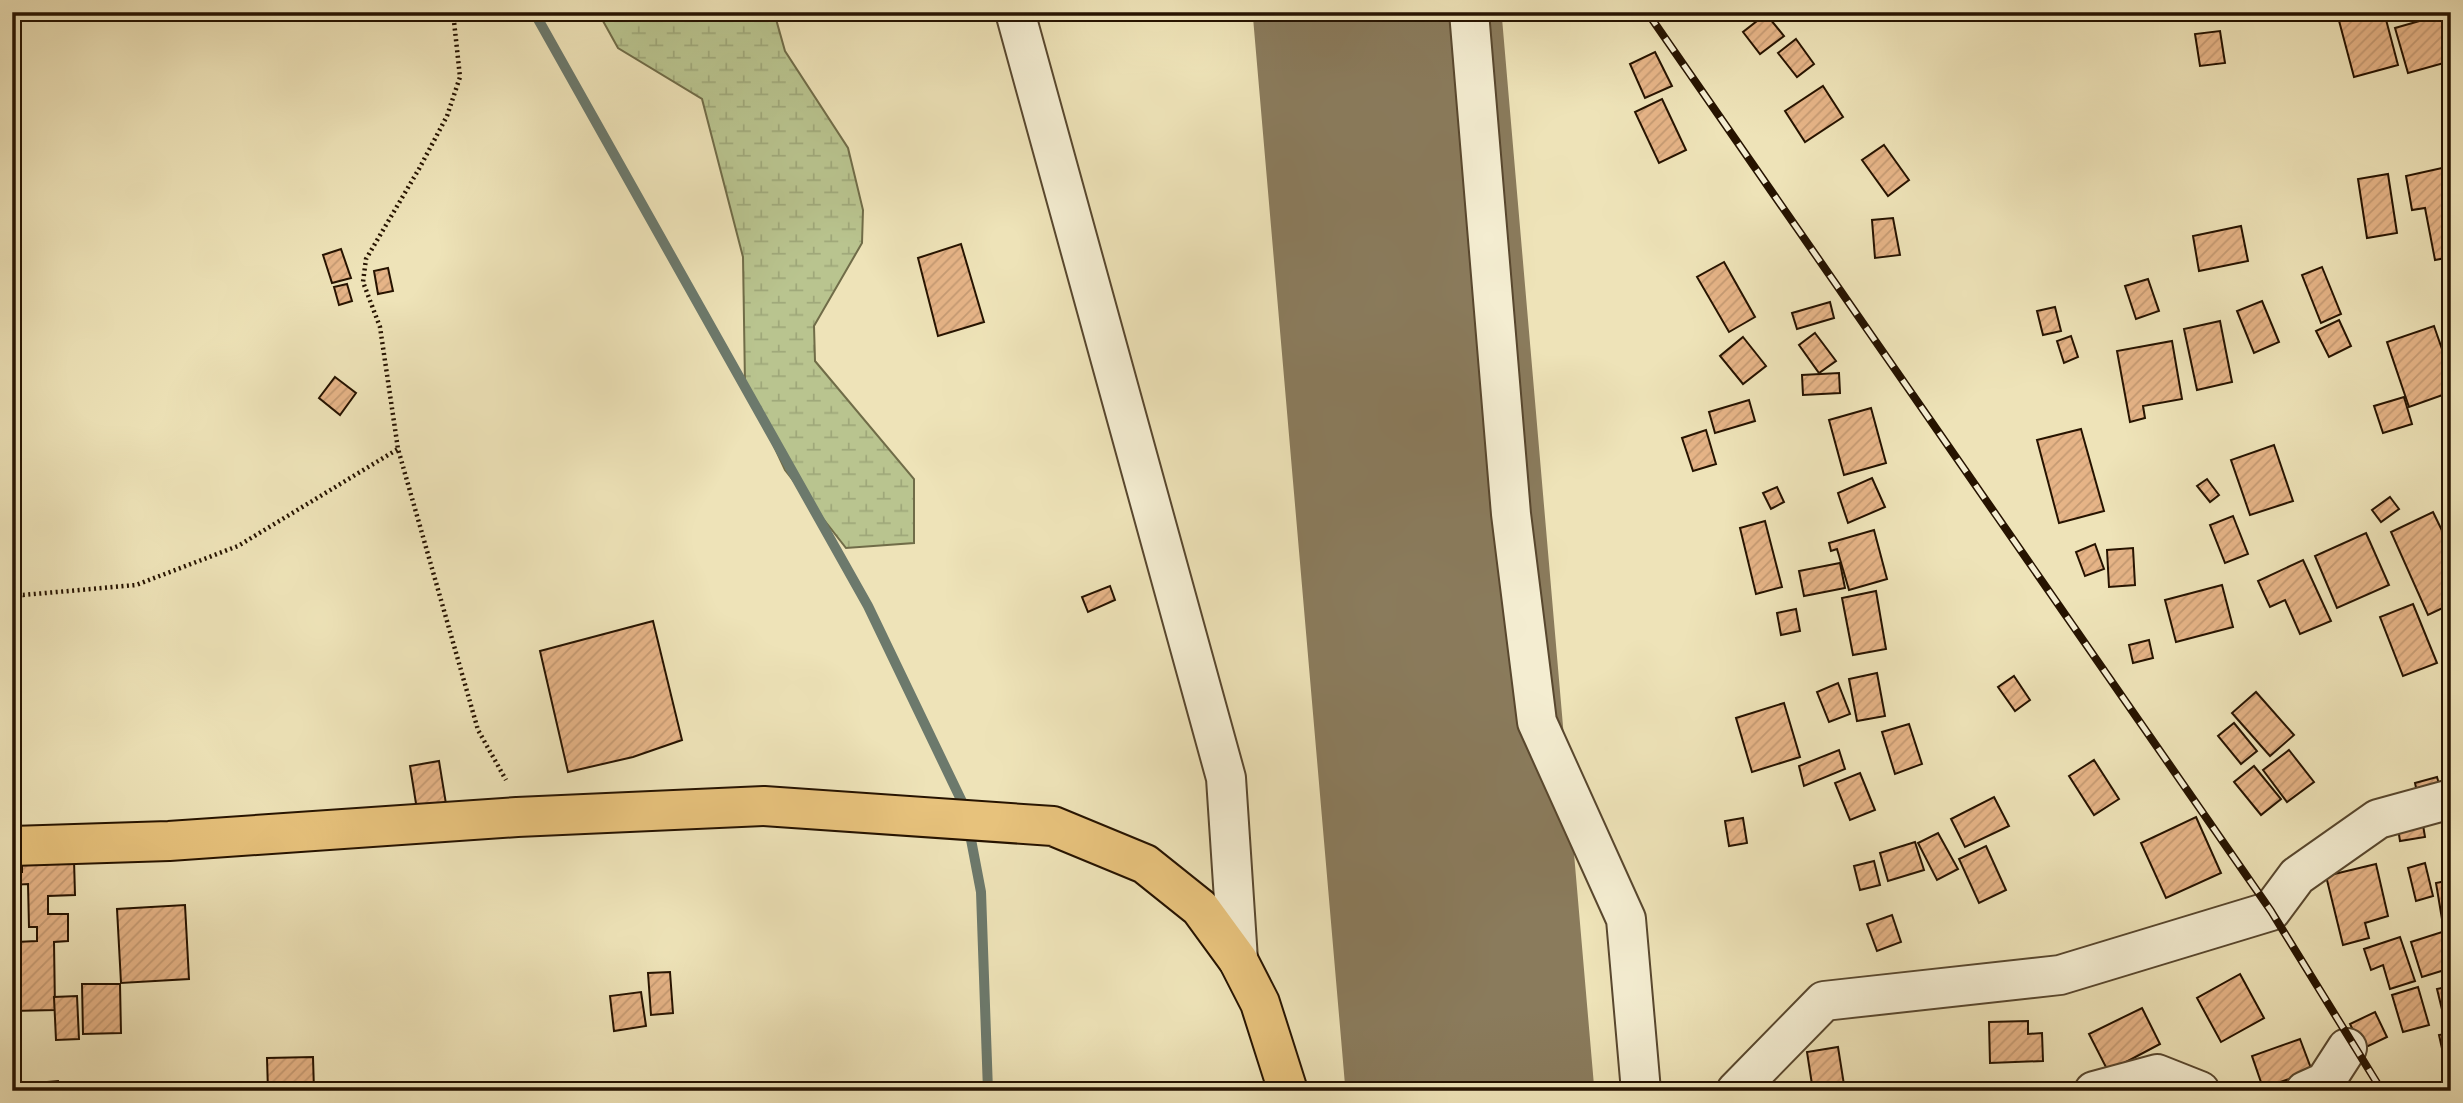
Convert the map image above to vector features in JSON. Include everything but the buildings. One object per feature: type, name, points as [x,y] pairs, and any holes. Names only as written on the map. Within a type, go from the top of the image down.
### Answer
[{"type":"main road","points":[[12,846],[169,841],[517,817],[764,806],[1053,826],[1145,864],[1200,908],[1238,960],[1260,1003],[1288,1091]]},
{"type":"street","points":[[1015,12],[1226,778],[1238,960]]},
{"type":"street","points":[[1469,12],[1511,514],[1538,722],[1626,919],[1641,1091]]},
{"type":"street","points":[[1736,1091],[1824,1001],[2060,975],[2271,911],[2297,876],[2378,820],[2451,799]]},
{"type":"street","points":[[2305,1091],[2325,1082],[2347,1048]]},
{"type":"street","points":[[2094,1091],[2157,1074],[2200,1091]]},
{"type":"path","points":[[453,12],[460,77],[447,116],[366,259],[363,282],[380,327],[398,449],[478,730],[513,793],[517,817]]},
{"type":"path","points":[[12,593],[23,595],[136,585],[238,546],[398,449]]},
{"type":"green space","points":[[598,12],[774,12],[785,51],[848,148],[863,210],[862,243],[814,326],[815,361],[914,479],[914,543],[846,548],[785,470],[745,384],[743,257],[702,99],[618,48]]},
{"type":"waterway","points":[[534,12],[868,606],[965,808],[981,892],[988,1091]]},
{"type":"runway","points":[[1377,12],[1470,1091]]},
{"type":"railway","points":[[1647,12],[2271,911],[2382,1091]]}]
